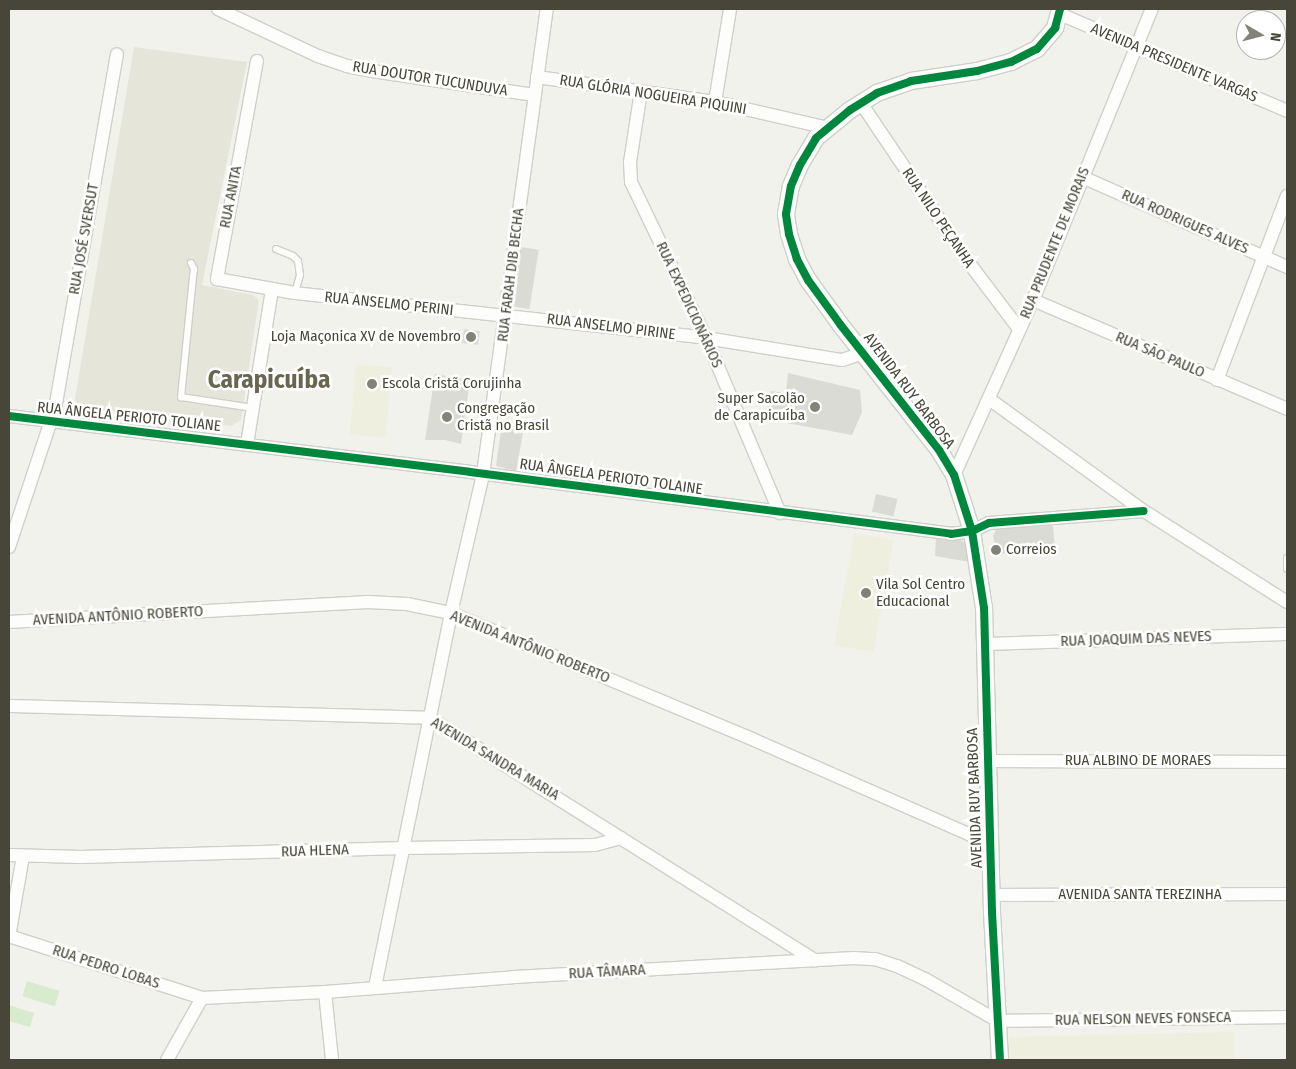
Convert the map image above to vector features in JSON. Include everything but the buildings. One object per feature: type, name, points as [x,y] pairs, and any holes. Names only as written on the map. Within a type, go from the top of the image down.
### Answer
[{"type":"street","name":"RUA DOUTOR TUCUNDUVA","points":[[218,9],[275,37],[347,66],[534,95]]},
{"type":"street","name":"RUA FARAH DIB BECHA","points":[[375,987],[452,613],[483,474],[506,316],[534,95],[548,9]]},
{"type":"street","points":[[715,102],[730,9]]},
{"type":"street","name":"RUA PRUDENTE DE MORAIS","points":[[954,476],[1033,300],[1152,9]]},
{"type":"street","name":"AVENIDA PRESIDENTE VARGAS","points":[[1060,12],[1136,48],[1287,111]]},
{"type":"street","name":"AVENIDA RUY BARBOSA","points":[[1000,1060],[992,896],[985,644],[981,581],[972,531],[954,476],[917,422],[808,280],[797,259],[789,234],[786,214],[791,186],[800,165],[816,138],[861,103],[877,93],[911,81],[977,71],[1011,62],[1037,49],[1055,28],[1060,12]]},
{"type":"street","name":"RUA JOSÉ SVERSUT","points":[[9,547],[51,423],[117,54]]},
{"type":"street","name":"RUA ANITA","points":[[256,61],[217,279],[272,289]]},
{"type":"street","name":"RUA GLÓRIA NOGUEIRA PIQUINI","points":[[537,77],[715,102],[828,128]]},
{"type":"street","name":"RUA EXPEDICIONÁRIOS","points":[[641,91],[630,162],[631,182],[706,338],[780,513]]},
{"type":"street","name":"RUA NILO PEÇANHA","points":[[861,103],[969,263],[1019,330]]},
{"type":"street","name":"RUA RODRIGUES ALVES","points":[[1082,177],[1287,267]]},
{"type":"street","points":[[1217,380],[1287,196]]},
{"type":"street","points":[[247,444],[272,289]]},
{"type":"street","name":"RUA ANSELMO PERINI","points":[[272,289],[295,294],[506,316]]},
{"type":"street","name":"RUA SÃO PAULO","points":[[1033,300],[1287,409]]},
{"type":"street","name":"RUA ANSELMO PIRINE","points":[[506,316],[706,338],[842,360],[863,353]]},
{"type":"street","points":[[989,399],[1144,511],[1287,602]]},
{"type":"street","name":"RUA ÂNGELA PERIOTO TOLIANE","points":[[9,416],[51,423],[247,444]]},
{"type":"street","name":"RUA ÂNGELA PERIOTO TOLAINE","points":[[247,444],[951,534],[972,531],[989,523],[1144,511]]},
{"type":"street","name":"AVENIDA ANTÔNIO ROBERTO","points":[[9,622],[368,602],[407,604],[452,613],[752,739],[973,836],[990,838]]},
{"type":"street","name":"RUA JOAQUIM DAS NEVES","points":[[985,644],[1287,634]]},
{"type":"street","name":"AVENIDA SANDRA MARIA","points":[[9,706],[430,718],[814,960]]},
{"type":"street","name":"RUA ALBINO DE MORAES","points":[[988,761],[1287,762]]},
{"type":"street","name":"RUA HLENA","points":[[9,855],[81,857],[405,848],[595,846],[621,838]]},
{"type":"street","points":[[9,936],[23,856]]},
{"type":"street","name":"AVENIDA SANTA TEREZINHA","points":[[992,896],[1287,894]]},
{"type":"street","name":"RUA PEDRO LOBAS","points":[[9,936],[202,998]]},
{"type":"street","name":"RUA TÂMARA","points":[[202,998],[325,992],[375,987],[853,958],[876,959],[897,966],[925,979],[998,1021]]},
{"type":"street","points":[[325,992],[332,1060]]},
{"type":"street","points":[[167,1060],[202,998]]},
{"type":"street","name":"RUA NELSON NEVES FONSECA","points":[[998,1021],[1287,1017]]},
{"type":"lane","points":[[276,250],[293,256],[298,261],[300,275],[295,294]]},
{"type":"lane","points":[[190,264],[194,269],[181,397],[253,408]]},
{"type":"lane","points":[[1287,558],[1287,569]]},
{"type":"shaded area","points":[[134,47],[247,62],[202,285],[253,295],[259,300],[241,420],[231,426],[79,408],[75,399]]},
{"type":"shaded area","name":"Escola Cristã Corujinha","points":[[356,364],[392,367],[386,438],[350,435]]},
{"type":"shaded area","name":"Vila Sol Centro Educacional","points":[[854,533],[893,540],[874,652],[834,645]]},
{"type":"shaded area","points":[[1234,1032],[1235,1060],[1010,1060],[1009,1037]]},
{"type":"green space","points":[[27,981],[60,991],[55,1006],[22,996]]},
{"type":"green space","points":[[9,1005],[34,1013],[30,1027],[9,1021]]},
{"type":"cycle path","points":[[1000,1060],[992,911],[984,608],[972,531],[954,475],[939,450],[840,324],[808,280],[797,259],[789,234],[786,214],[791,186],[800,165],[816,138],[850,110],[877,93],[911,81],[977,71],[1011,62],[1037,49],[1055,28],[1060,9]]},
{"type":"cycle path","points":[[9,416],[470,472],[951,534],[972,531],[989,523],[1144,511]]},
{"type":"place","name":"Loja Maçonica XV de Novembro","points":[[471,337]]},
{"type":"place","name":"Escola Cristã Corujinha","points":[[372,384]]},
{"type":"place","name":"Super Sacolão de Carapicuíba","points":[[815,407]]},
{"type":"place","name":"Congregação Cristã no Brasil","points":[[447,417]]},
{"type":"place","name":"Correios","points":[[996,550]]},
{"type":"place","name":"Vila Sol Centro Educacional","points":[[866,593]]},
{"type":"district","name":"Carapicuíba","points":[[269,380]]}]
